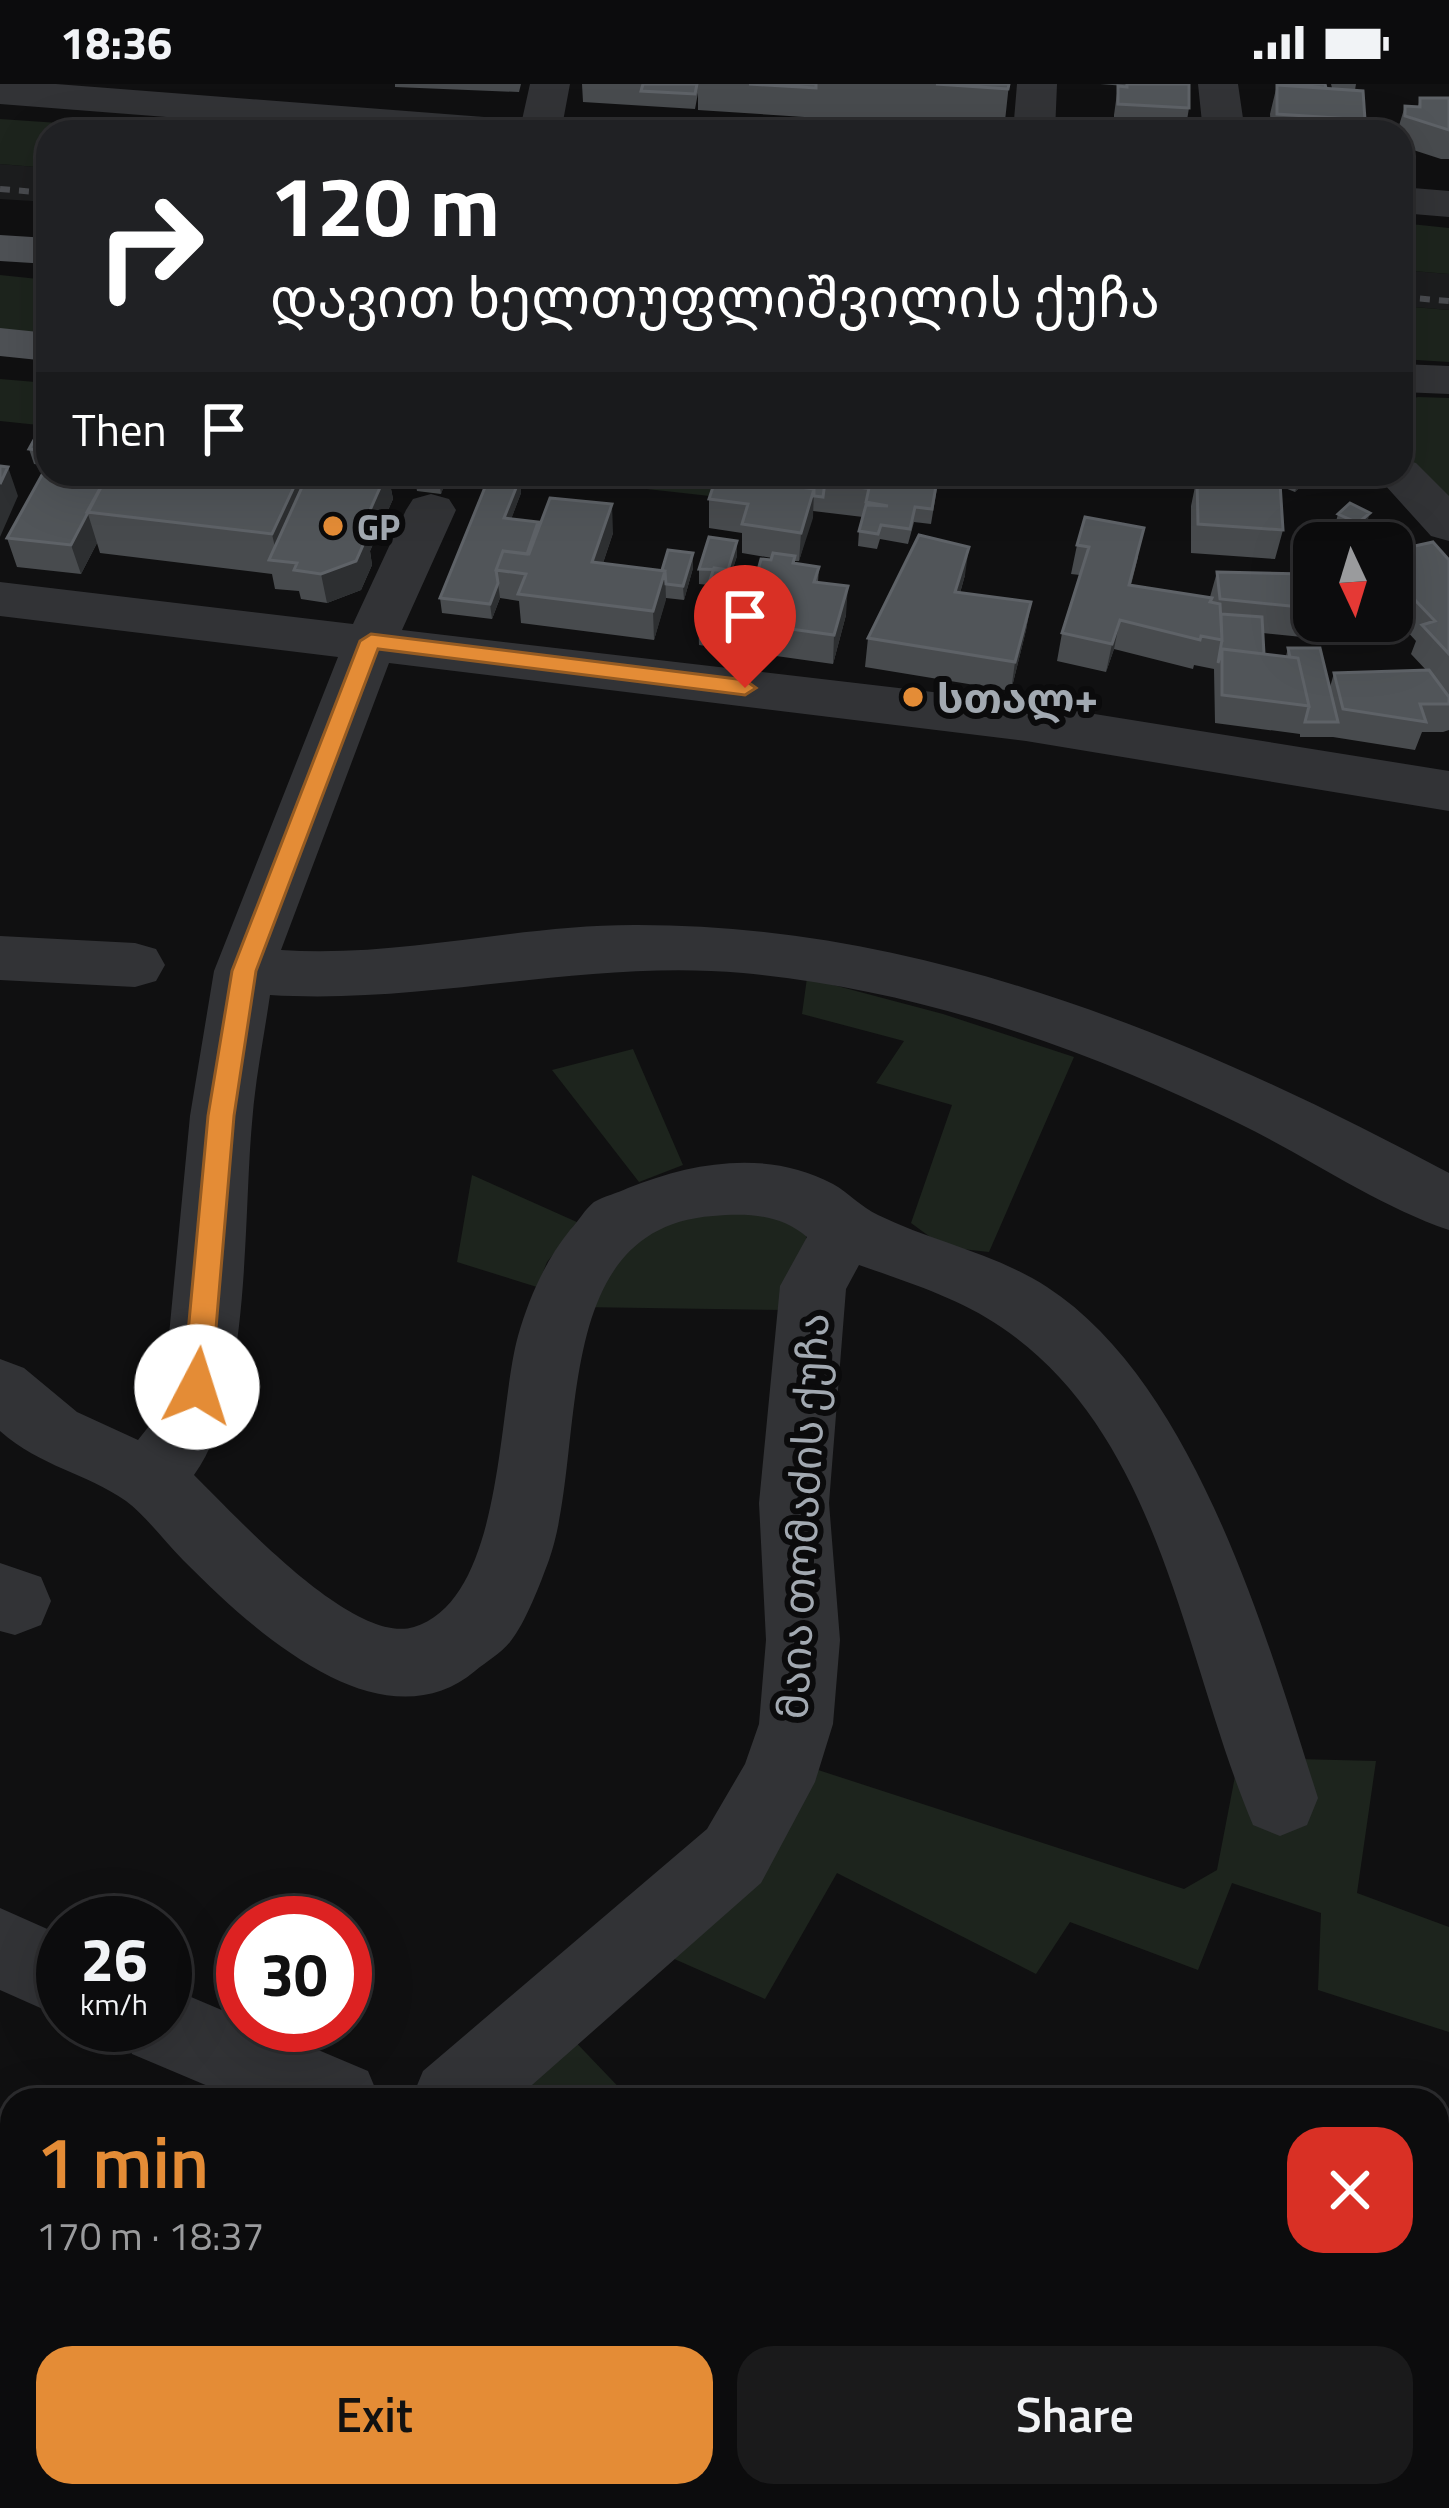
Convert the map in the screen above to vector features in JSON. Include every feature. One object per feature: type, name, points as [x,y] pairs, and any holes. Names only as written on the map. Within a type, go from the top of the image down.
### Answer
[{"type":"main road","points":[[0,342],[36,345]]},
{"type":"street","points":[[542,120],[550,84]]},
{"type":"street","points":[[1035,120],[1037,84]]},
{"type":"street","points":[[1218,84],[1222,120]]},
{"type":"street","points":[[0,92],[363,120]]},
{"type":"street","points":[[1413,201],[1449,203]]},
{"type":"street","points":[[1413,378],[1449,380]]},
{"type":"street","points":[[1411,486],[1449,525]]},
{"type":"street","points":[[150,1478],[182,1436],[197,1387],[221,1116],[244,971],[371,641],[431,510]]},
{"type":"street","points":[[0,598],[1026,722],[1449,791]]},
{"type":"street","points":[[244,971],[352,975],[477,958],[632,947],[740,949],[851,963],[1011,1005],[1181,1070],[1346,1146],[1449,1204]]},
{"type":"street","points":[[0,958],[135,965]]},
{"type":"street","points":[[0,1389],[53,1435],[150,1478],[289,1612],[343,1646],[393,1665],[432,1660],[472,1636],[508,1584],[555,1328],[571,1275],[594,1240],[617,1219],[655,1199],[701,1190],[754,1190],[806,1200],[845,1230],[990,1286],[1037,1316],[1086,1364],[1132,1425],[1220,1605],[1280,1798]]},
{"type":"street","name":"მაია თომაძის ქუჩა","points":[[466,2088],[734,1856],[777,1782],[796,1724],[801,1661],[794,1503],[813,1286],[845,1230]]},
{"type":"street","points":[[0,1948],[36,1965]]},
{"type":"street","points":[[192,2038],[310,2088]]},
{"type":"shaded area","points":[[0,119],[36,121],[36,167],[0,164]]},
{"type":"shaded area","points":[[0,164],[36,167],[36,201],[0,199]]},
{"type":"shaded area","points":[[1413,224],[1449,228],[1449,274],[1413,271]]},
{"type":"shaded area","points":[[1413,271],[1449,274],[1449,310],[1413,307]]},
{"type":"shaded area","points":[[0,275],[36,279],[36,334],[0,330]]},
{"type":"shaded area","points":[[1413,307],[1449,310],[1449,362],[1413,360]]},
{"type":"shaded area","points":[[0,379],[36,382],[36,425],[0,421]]},
{"type":"shaded area","points":[[1413,398],[1449,398],[1449,508],[1413,476]]},
{"type":"shaded area","points":[[620,486],[775,486],[768,510],[710,496]]},
{"type":"shaded area","points":[[807,978],[943,1014],[1074,1057],[989,1252],[944,1247],[911,1223],[952,1105],[876,1083],[904,1041],[802,1014]]},
{"type":"shaded area","points":[[633,1049],[683,1165],[639,1182],[552,1070]]},
{"type":"shaded area","points":[[472,1175],[579,1223],[547,1262],[537,1287],[457,1262]]},
{"type":"shaded area","points":[[694,1211],[782,1214],[806,1230],[807,1259],[788,1310],[580,1307],[635,1225]]},
{"type":"shaded area","points":[[1242,1740],[1297,1759],[1376,1761],[1357,1893],[1449,1927],[1449,2032],[1318,1990],[1321,1913],[1232,1883],[1198,1970],[1070,1922],[1036,1974],[837,1873],[765,1999],[663,1954],[812,1768],[1184,1889],[1217,1870]]},
{"type":"shaded area","points":[[565,2031],[620,2088],[501,2088]]},
{"type":"building","points":[[643,84],[697,84],[695,94],[641,91]]},
{"type":"building","points":[[749,84],[816,84],[816,88]]},
{"type":"building","points":[[936,84],[1009,84],[1008,89]]},
{"type":"building","points":[[1189,84],[1189,108],[1118,104],[1118,86]]},
{"type":"building","points":[[1325,84],[1326,88],[1286,85]]},
{"type":"building","points":[[1277,85],[1363,91],[1365,120],[1277,114]]},
{"type":"building","points":[[1420,98],[1449,98],[1449,130],[1405,116],[1405,106],[1420,107]]},
{"type":"building","points":[[36,486],[102,486],[71,545],[7,538]]},
{"type":"building","points":[[101,486],[294,486],[272,534],[87,512]]},
{"type":"building","points":[[303,486],[381,486],[359,535],[367,536],[356,561],[321,574],[294,570],[297,563],[269,560]]},
{"type":"building","points":[[486,486],[517,486],[504,518],[538,522],[527,554],[503,551],[490,604],[440,598]]},
{"type":"building","points":[[713,486],[814,489],[801,533],[742,524],[748,504],[709,499]]},
{"type":"building","points":[[792,486],[824,486],[823,497],[814,496],[814,489]]},
{"type":"building","points":[[869,486],[936,486],[932,509],[915,507],[910,529],[881,525],[878,534],[859,531],[866,505],[888,506],[866,502]]},
{"type":"building","points":[[1197,486],[1280,486],[1283,530],[1198,524]]},
{"type":"building","points":[[550,498],[612,504],[592,562],[665,571],[653,611],[518,594],[526,574],[496,570],[503,551],[529,554]]},
{"type":"building","points":[[1350,503],[1370,513],[1359,522],[1338,514]]},
{"type":"building","points":[[1085,517],[1144,528],[1129,585],[1212,598],[1210,602],[1220,604],[1222,640],[1201,636],[1200,640],[1120,620],[1112,644],[1062,633],[1089,547],[1077,545]]},
{"type":"building","points":[[919,535],[969,547],[955,592],[1031,602],[1015,662],[868,638]]},
{"type":"building","points":[[709,537],[737,541],[728,570],[699,569]]},
{"type":"building","points":[[1433,542],[1449,560],[1449,654],[1422,625],[1435,621],[1413,598],[1413,546]]},
{"type":"building","points":[[668,550],[693,553],[683,586],[666,584],[662,570]]},
{"type":"building","points":[[773,553],[795,556],[793,563],[819,567],[814,582],[848,586],[834,635],[698,616],[714,568],[757,574],[761,559],[771,560]]},
{"type":"building","points":[[1217,572],[1293,574],[1293,606],[1220,599]]},
{"type":"building","points":[[1221,614],[1262,617],[1264,654],[1222,649],[1218,663]]},
{"type":"building","points":[[1288,648],[1320,648],[1338,722],[1305,722],[1309,706],[1298,658],[1290,657]]},
{"type":"building","points":[[1222,649],[1298,658],[1309,706],[1222,695]]},
{"type":"building","points":[[1429,670],[1449,704],[1420,704],[1426,722],[1343,709],[1334,673]]},
{"type":"railway","points":[[0,189],[36,192]]},
{"type":"railway","points":[[1413,298],[1449,301]]},
{"type":"place","name":"GP","points":[[333,526]]},
{"type":"place","name":"სთალ+","points":[[913,697]]},
{"type":"route","points":[[197,1387],[221,1116],[244,971],[371,641],[745,688]]}]
